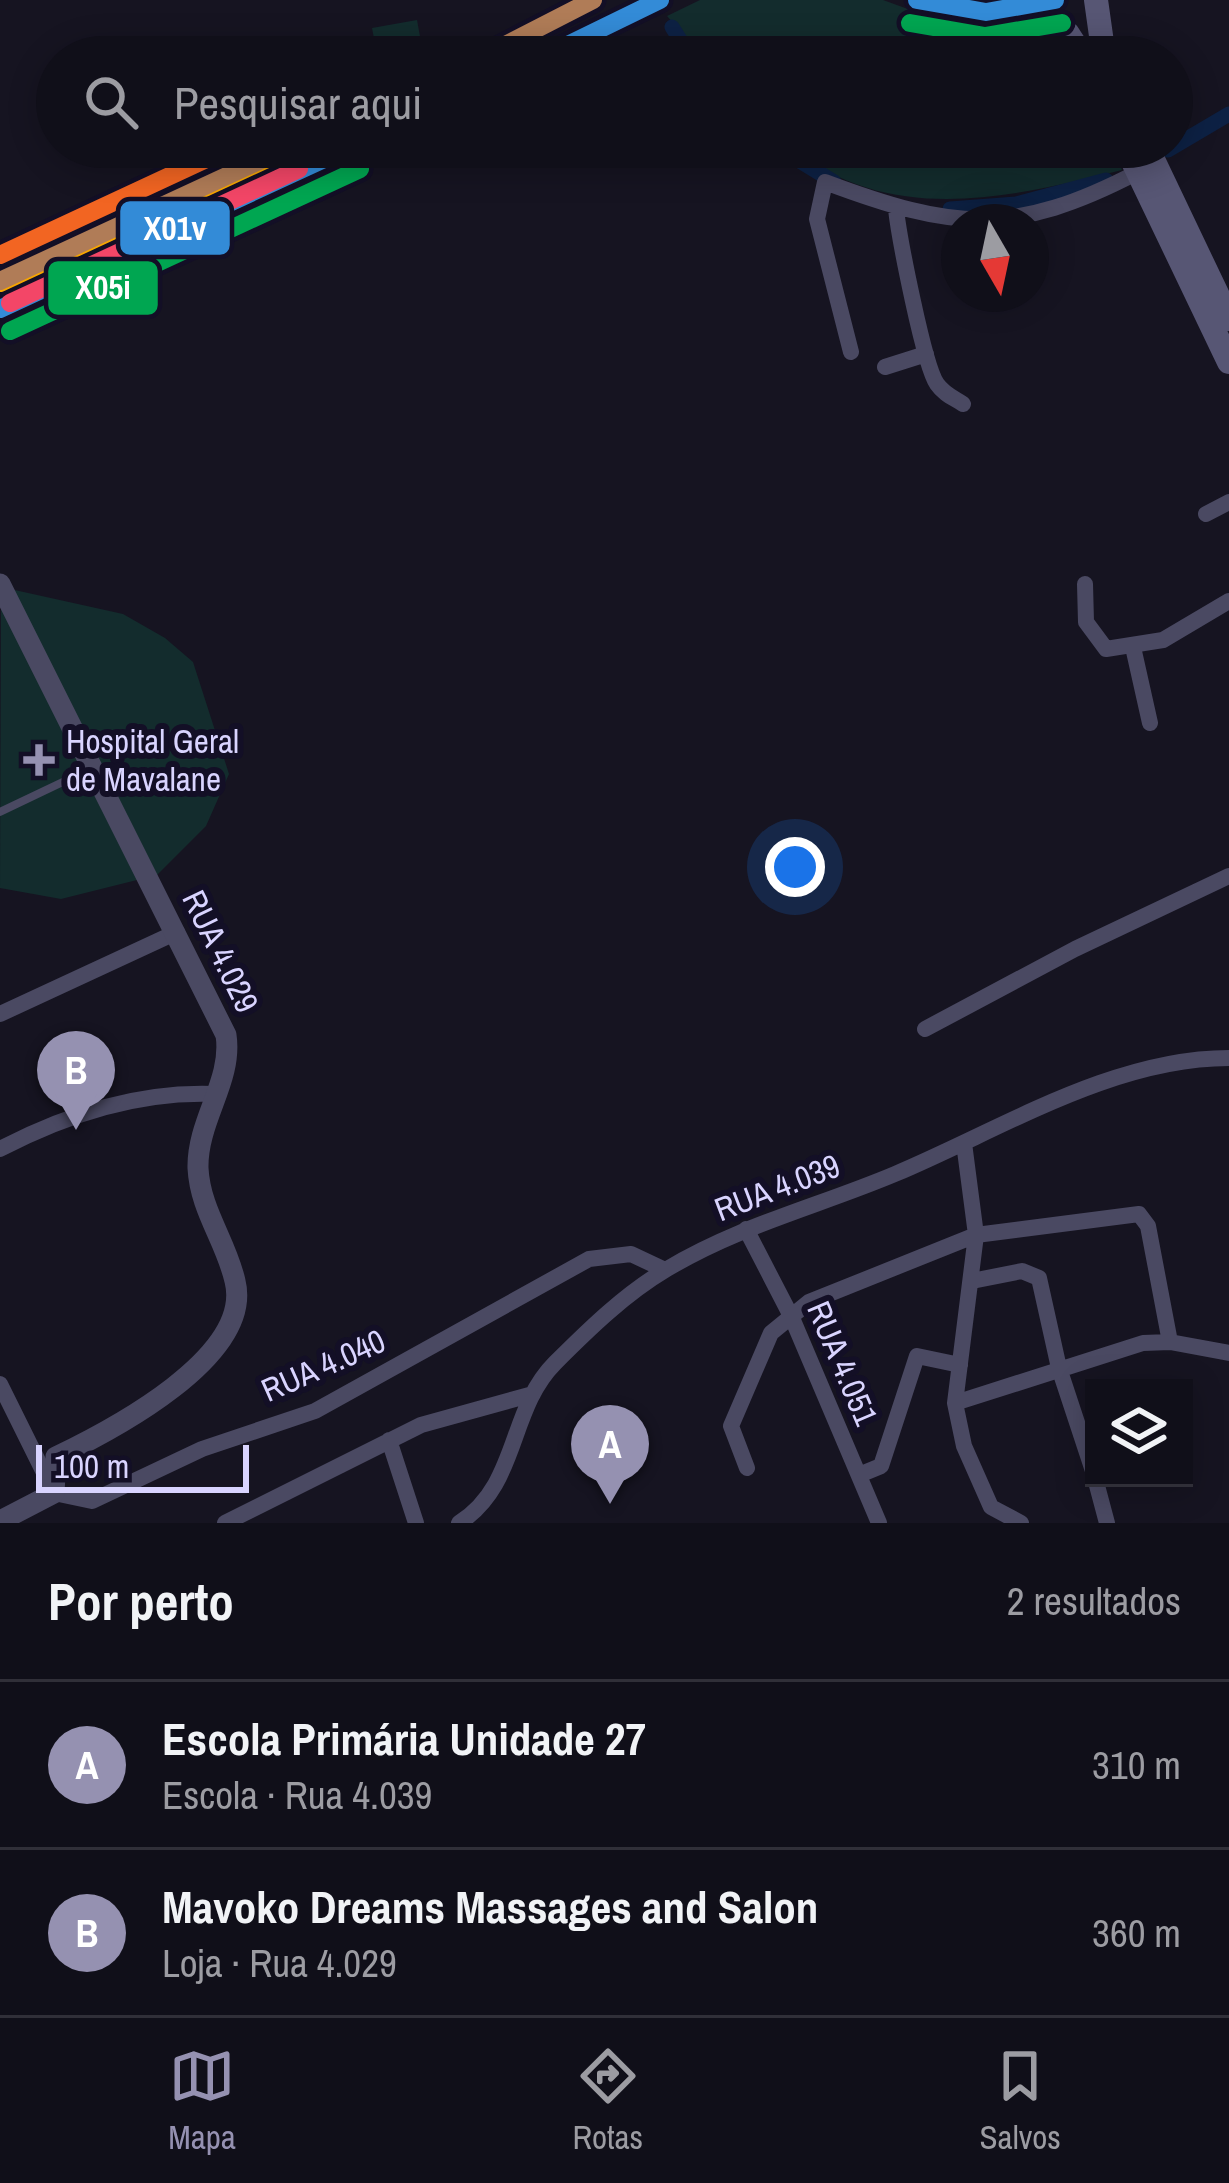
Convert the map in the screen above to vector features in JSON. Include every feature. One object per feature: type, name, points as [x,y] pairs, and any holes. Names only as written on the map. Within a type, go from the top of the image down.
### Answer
[{"type":"main road","points":[[586,36],[660,0]]},
{"type":"main road","points":[[917,0],[958,11],[996,14],[1044,4],[1069,36]]},
{"type":"main road","points":[[1096,0],[1101,36]]},
{"type":"main road","points":[[520,36],[581,2]]},
{"type":"main road","points":[[0,281],[244,168]]},
{"type":"main road","points":[[0,309],[305,168]]},
{"type":"main road","points":[[1136,168],[1229,362]]},
{"type":"main road","points":[[1157,168],[1229,319]]},
{"type":"street","points":[[851,352],[817,219],[824,182],[896,209],[946,220],[1000,220],[1075,205],[1138,172]]},
{"type":"street","points":[[896,209],[926,354],[938,387],[948,399],[963,404]]},
{"type":"street","points":[[885,367],[926,354]]},
{"type":"street","points":[[1206,514],[1229,502]]},
{"type":"street","name":"RUA 4.029","points":[[0,584],[226,1034],[226,1071],[215,1094],[198,1171],[207,1213],[237,1286],[236,1310],[164,1398],[53,1460],[55,1493]]},
{"type":"street","points":[[1085,584],[1086,622],[1100,645],[1133,647],[1173,636],[1229,601]]},
{"type":"street","points":[[1133,647],[1150,723]]},
{"type":"street","points":[[925,1029],[1037,968],[1229,876]]},
{"type":"street","points":[[0,1014],[177,932]]},
{"type":"street","name":"RUA 4.039","points":[[459,1523],[488,1502],[532,1394],[550,1367],[613,1307],[664,1270],[746,1229],[1114,1079],[1178,1062],[1229,1058]]},
{"type":"street","points":[[0,1149],[73,1117],[133,1099],[173,1092],[215,1094]]},
{"type":"street","points":[[964,1143],[976,1235],[956,1403],[964,1446],[991,1507],[1021,1523]]},
{"type":"street","points":[[747,1468],[733,1418],[754,1384],[762,1348],[791,1318],[809,1302],[976,1235],[1128,1211],[1139,1214],[1148,1226],[1170,1342]]},
{"type":"street","name":"RUA 4.051","points":[[746,1229],[791,1318],[880,1523]]},
{"type":"street","name":"RUA 4.040","points":[[0,1521],[55,1493],[80,1502],[108,1496],[202,1449],[315,1412],[589,1259],[631,1255],[664,1270]]},
{"type":"street","points":[[972,1281],[1033,1272],[1085,1446]]},
{"type":"street","points":[[956,1403],[1143,1343],[1170,1342],[1229,1353]]},
{"type":"street","points":[[859,1475],[881,1466],[916,1356],[960,1366]]},
{"type":"street","points":[[0,1384],[55,1493]]},
{"type":"street","points":[[225,1523],[389,1440],[478,1405],[532,1394]]},
{"type":"street","points":[[389,1440],[416,1523]]},
{"type":"street","points":[[1098,1487],[1107,1523]]},
{"type":"lane","points":[[0,812],[91,769]]},
{"type":"green space","points":[[700,0],[883,0],[971,32],[1044,32],[1049,36],[685,36],[667,16]]},
{"type":"green space","points":[[417,20],[420,36],[374,36],[372,28]]},
{"type":"green space","points":[[823,168],[1122,170],[1037,189],[952,199],[869,188]]},
{"type":"green space","points":[[1,587],[123,614],[165,638],[193,662],[229,774],[206,826],[157,875],[61,899],[0,888]]},
{"type":"waterway","points":[[672,27],[678,36]]},
{"type":"waterway","points":[[1193,135],[1229,114]]},
{"type":"waterway","points":[[811,168],[834,182]]},
{"type":"waterway","points":[[1016,204],[1106,180]]},
{"type":"transit line","points":[[523,36],[593,0]]},
{"type":"transit line","name":"X01v","points":[[586,36],[660,0]]},
{"type":"transit line","name":"X01v","points":[[917,0],[986,12],[1055,0]]},
{"type":"transit line","name":"X05i","points":[[910,23],[985,36],[1062,23]]},
{"type":"transit line","points":[[0,255],[187,168]]},
{"type":"transit line","points":[[0,281],[244,168]]},
{"type":"transit line","points":[[0,283],[248,168]]},
{"type":"transit line","name":"X01v","points":[[0,309],[305,168]]},
{"type":"transit line","points":[[10,303],[299,169]]},
{"type":"transit line","name":"X05i","points":[[10,331],[360,169]]},
{"type":"place","name":"Hospital Geral de Mavalane","points":[[39,760]]},
{"type":"place","name":"Mavoko Dreams Massages and Salon","points":[[76,1130]]},
{"type":"place","name":"Escola Primária Unidade 27","points":[[610,1504]]}]
